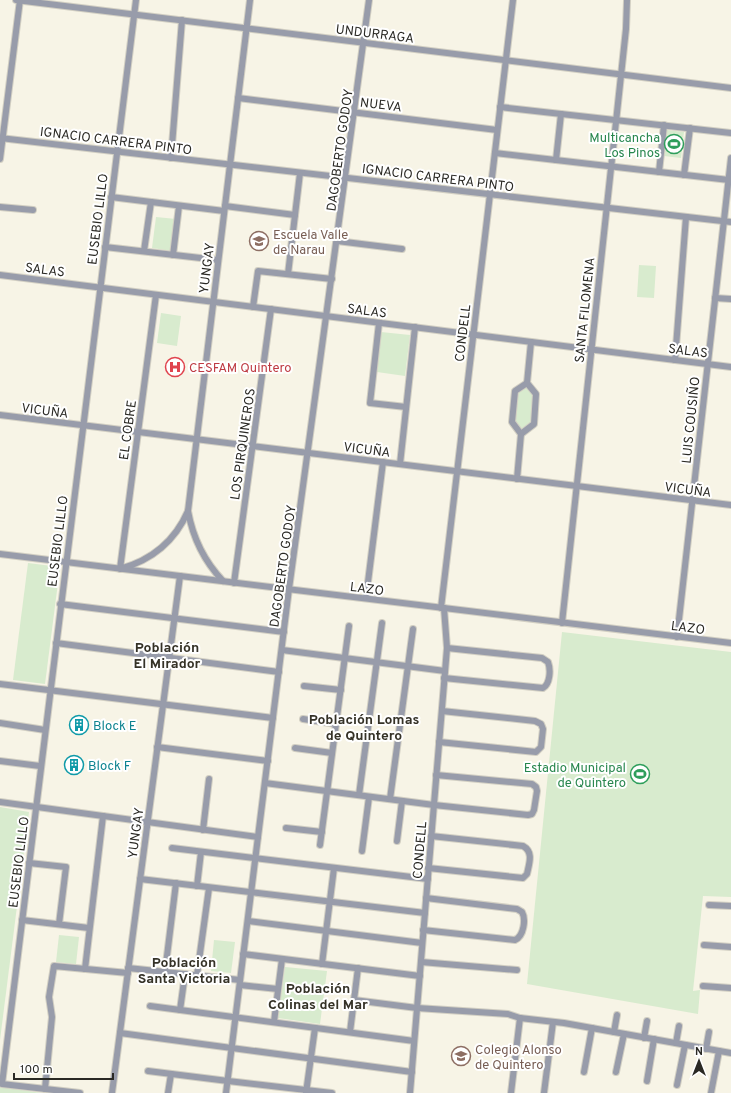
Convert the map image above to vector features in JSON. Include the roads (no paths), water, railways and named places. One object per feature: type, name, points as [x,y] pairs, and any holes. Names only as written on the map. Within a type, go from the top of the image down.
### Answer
[{"type":"street","name":"UNDURRAGA","points":[[16,0],[64,3],[134,15],[731,88]]},
{"type":"street","points":[[0,159],[1,138],[20,0]]},
{"type":"street","name":"EUSEBIO LILLO","points":[[45,1089],[2,1084],[65,562],[136,0]]},
{"type":"street","name":"YUNGAY","points":[[223,581],[210,567],[200,550],[192,531],[188,511],[250,0]]},
{"type":"street","name":"DAGOBERTO GODOY","points":[[226,1093],[289,589],[355,112],[369,0]]},
{"type":"street","name":"CONDELL","points":[[410,1093],[447,648],[442,608],[513,0]]},
{"type":"street","name":"SANTA FILOMENA","points":[[562,622],[607,208],[626,24],[627,0]]},
{"type":"street","points":[[171,158],[182,20]]},
{"type":"street","name":"NUEVA","points":[[238,98],[497,130]]},
{"type":"street","points":[[500,107],[731,133]]},
{"type":"street","points":[[556,160],[561,114]]},
{"type":"street","points":[[659,172],[664,125]]},
{"type":"street","points":[[684,175],[690,128]]},
{"type":"street","name":"IGNACIO CARRERA PINTO","points":[[1,138],[731,222]]},
{"type":"street","points":[[495,153],[729,180]]},
{"type":"street","name":"LUIS COUSIÑO","points":[[677,637],[731,158]]},
{"type":"street","points":[[288,274],[300,173]]},
{"type":"street","points":[[111,197],[179,206],[295,215]]},
{"type":"street","points":[[144,251],[151,202]]},
{"type":"street","points":[[173,255],[179,206]]},
{"type":"street","points":[[0,207],[33,210]]},
{"type":"street","points":[[675,360],[686,217]]},
{"type":"street","points":[[337,241],[402,249]]},
{"type":"street","points":[[105,247],[218,260]]},
{"type":"street","points":[[253,307],[258,271],[332,279]]},
{"type":"street","name":"SALAS","points":[[0,275],[731,367]]},
{"type":"street","name":"EL COBRE","points":[[120,569],[156,295]]},
{"type":"street","points":[[715,298],[731,299]]},
{"type":"street","name":"LOS PIRQUINEROS","points":[[234,583],[271,309]]},
{"type":"street","points":[[379,322],[370,403],[406,407]]},
{"type":"street","points":[[400,464],[415,327]]},
{"type":"street","points":[[521,434],[534,424],[536,394],[527,383],[531,342]]},
{"type":"street","points":[[517,479],[521,434],[512,422],[515,391],[527,383]]},
{"type":"street","name":"VICUÑA","points":[[0,415],[731,505]]},
{"type":"street","points":[[366,598],[383,462]]},
{"type":"street","name":"YUNGAY","points":[[120,569],[145,560],[160,550],[179,528],[188,511]]},
{"type":"street","name":"LAZO","points":[[0,554],[731,643]]},
{"type":"street","name":"YUNGAY","points":[[112,1093],[180,576]]},
{"type":"street","points":[[60,604],[284,632]]},
{"type":"street","points":[[359,795],[382,623]]},
{"type":"street","points":[[320,845],[349,626]]},
{"type":"street","points":[[390,799],[413,629]]},
{"type":"street","points":[[56,643],[279,672]]},
{"type":"street","points":[[444,678],[543,688],[547,685],[549,669],[548,662],[542,658],[447,648]]},
{"type":"street","points":[[282,650],[445,671]]},
{"type":"street","points":[[0,684],[273,718]]},
{"type":"street","points":[[304,686],[341,690]]},
{"type":"street","points":[[439,742],[534,752],[539,750],[541,746],[543,727],[537,721],[442,711]]},
{"type":"street","points":[[303,719],[336,724]]},
{"type":"street","points":[[0,723],[45,730]]},
{"type":"street","points":[[157,747],[268,762]]},
{"type":"street","points":[[296,748],[332,754]]},
{"type":"street","points":[[0,761],[40,766]]},
{"type":"street","points":[[265,783],[434,805],[528,815],[532,814],[534,810],[537,791],[536,787],[532,784],[436,775]]},
{"type":"street","points":[[203,830],[209,779]]},
{"type":"street","points":[[362,851],[369,796]]},
{"type":"street","points":[[397,841],[402,801]]},
{"type":"street","points":[[0,802],[258,837]]},
{"type":"street","points":[[85,969],[102,816]]},
{"type":"street","points":[[286,828],[322,832]]},
{"type":"street","points":[[428,868],[523,878],[527,876],[528,873],[530,854],[523,846],[431,836]]},
{"type":"street","points":[[172,848],[428,879]]},
{"type":"street","points":[[197,886],[201,852]]},
{"type":"street","points":[[29,863],[66,868],[59,924]]},
{"type":"street","points":[[322,964],[334,868]]},
{"type":"street","points":[[140,879],[425,913]]},
{"type":"street","points":[[165,972],[176,883]]},
{"type":"street","points":[[197,975],[209,888]]},
{"type":"street","points":[[423,930],[515,940],[520,938],[522,933],[524,915],[519,909],[426,898]]},
{"type":"street","points":[[709,905],[731,906]]},
{"type":"street","points":[[22,920],[89,928]]},
{"type":"street","points":[[248,921],[422,943]]},
{"type":"street","points":[[704,944],[731,947]]},
{"type":"street","points":[[244,954],[420,976]]},
{"type":"street","points":[[274,1022],[282,958]]},
{"type":"street","points":[[421,962],[517,970]]},
{"type":"street","points":[[80,1093],[45,1089],[52,1017],[49,997],[54,966],[197,975],[278,989]]},
{"type":"street","points":[[350,1032],[358,968]]},
{"type":"street","points":[[180,1010],[185,974]]},
{"type":"street","points":[[703,986],[731,988]]},
{"type":"street","points":[[354,1000],[417,1008],[508,1014],[520,1018],[592,1028],[731,1053]]},
{"type":"street","points":[[150,1006],[414,1041]]},
{"type":"street","points":[[614,1032],[617,1015]]},
{"type":"street","points":[[511,1093],[520,1018]]},
{"type":"street","points":[[644,1038],[647,1021]]},
{"type":"street","points":[[544,1093],[553,1022]]},
{"type":"street","points":[[676,1043],[679,1026]]},
{"type":"street","points":[[306,1092],[315,1028]]},
{"type":"street","points":[[584,1072],[592,1028]]},
{"type":"street","points":[[706,1049],[709,1032]]},
{"type":"street","points":[[120,1033],[412,1072]]},
{"type":"street","points":[[616,1072],[624,1034]]},
{"type":"street","points":[[647,1081],[654,1039]]},
{"type":"street","points":[[677,1084],[685,1045]]},
{"type":"street","points":[[711,1093],[719,1051]]},
{"type":"street","points":[[148,1071],[306,1092],[332,1093]]},
{"type":"street","points":[[168,1093],[171,1074]]},
{"type":"place","name":"Multicancha Los Pinos","points":[[674,144]]},
{"type":"place","name":"Escuela Valle de Narau","points":[[259,241]]},
{"type":"place","name":"CESFAM Quintero","points":[[175,367]]},
{"type":"place","name":"Block E","points":[[79,725]]},
{"type":"place","name":"Block F","points":[[74,765]]},
{"type":"place","name":"Estadio Municipal de Quintero","points":[[640,774]]},
{"type":"place","name":"Colegio Alonso de Quintero","points":[[461,1056]]},
{"type":"district","name":"Población El Mirador","points":[[167,656]]},
{"type":"district","name":"Población Lomas de Quintero","points":[[364,728]]},
{"type":"district","name":"Población Santa Victoria","points":[[184,970]]},
{"type":"district","name":"Población Colinas del Mar","points":[[318,996]]}]
